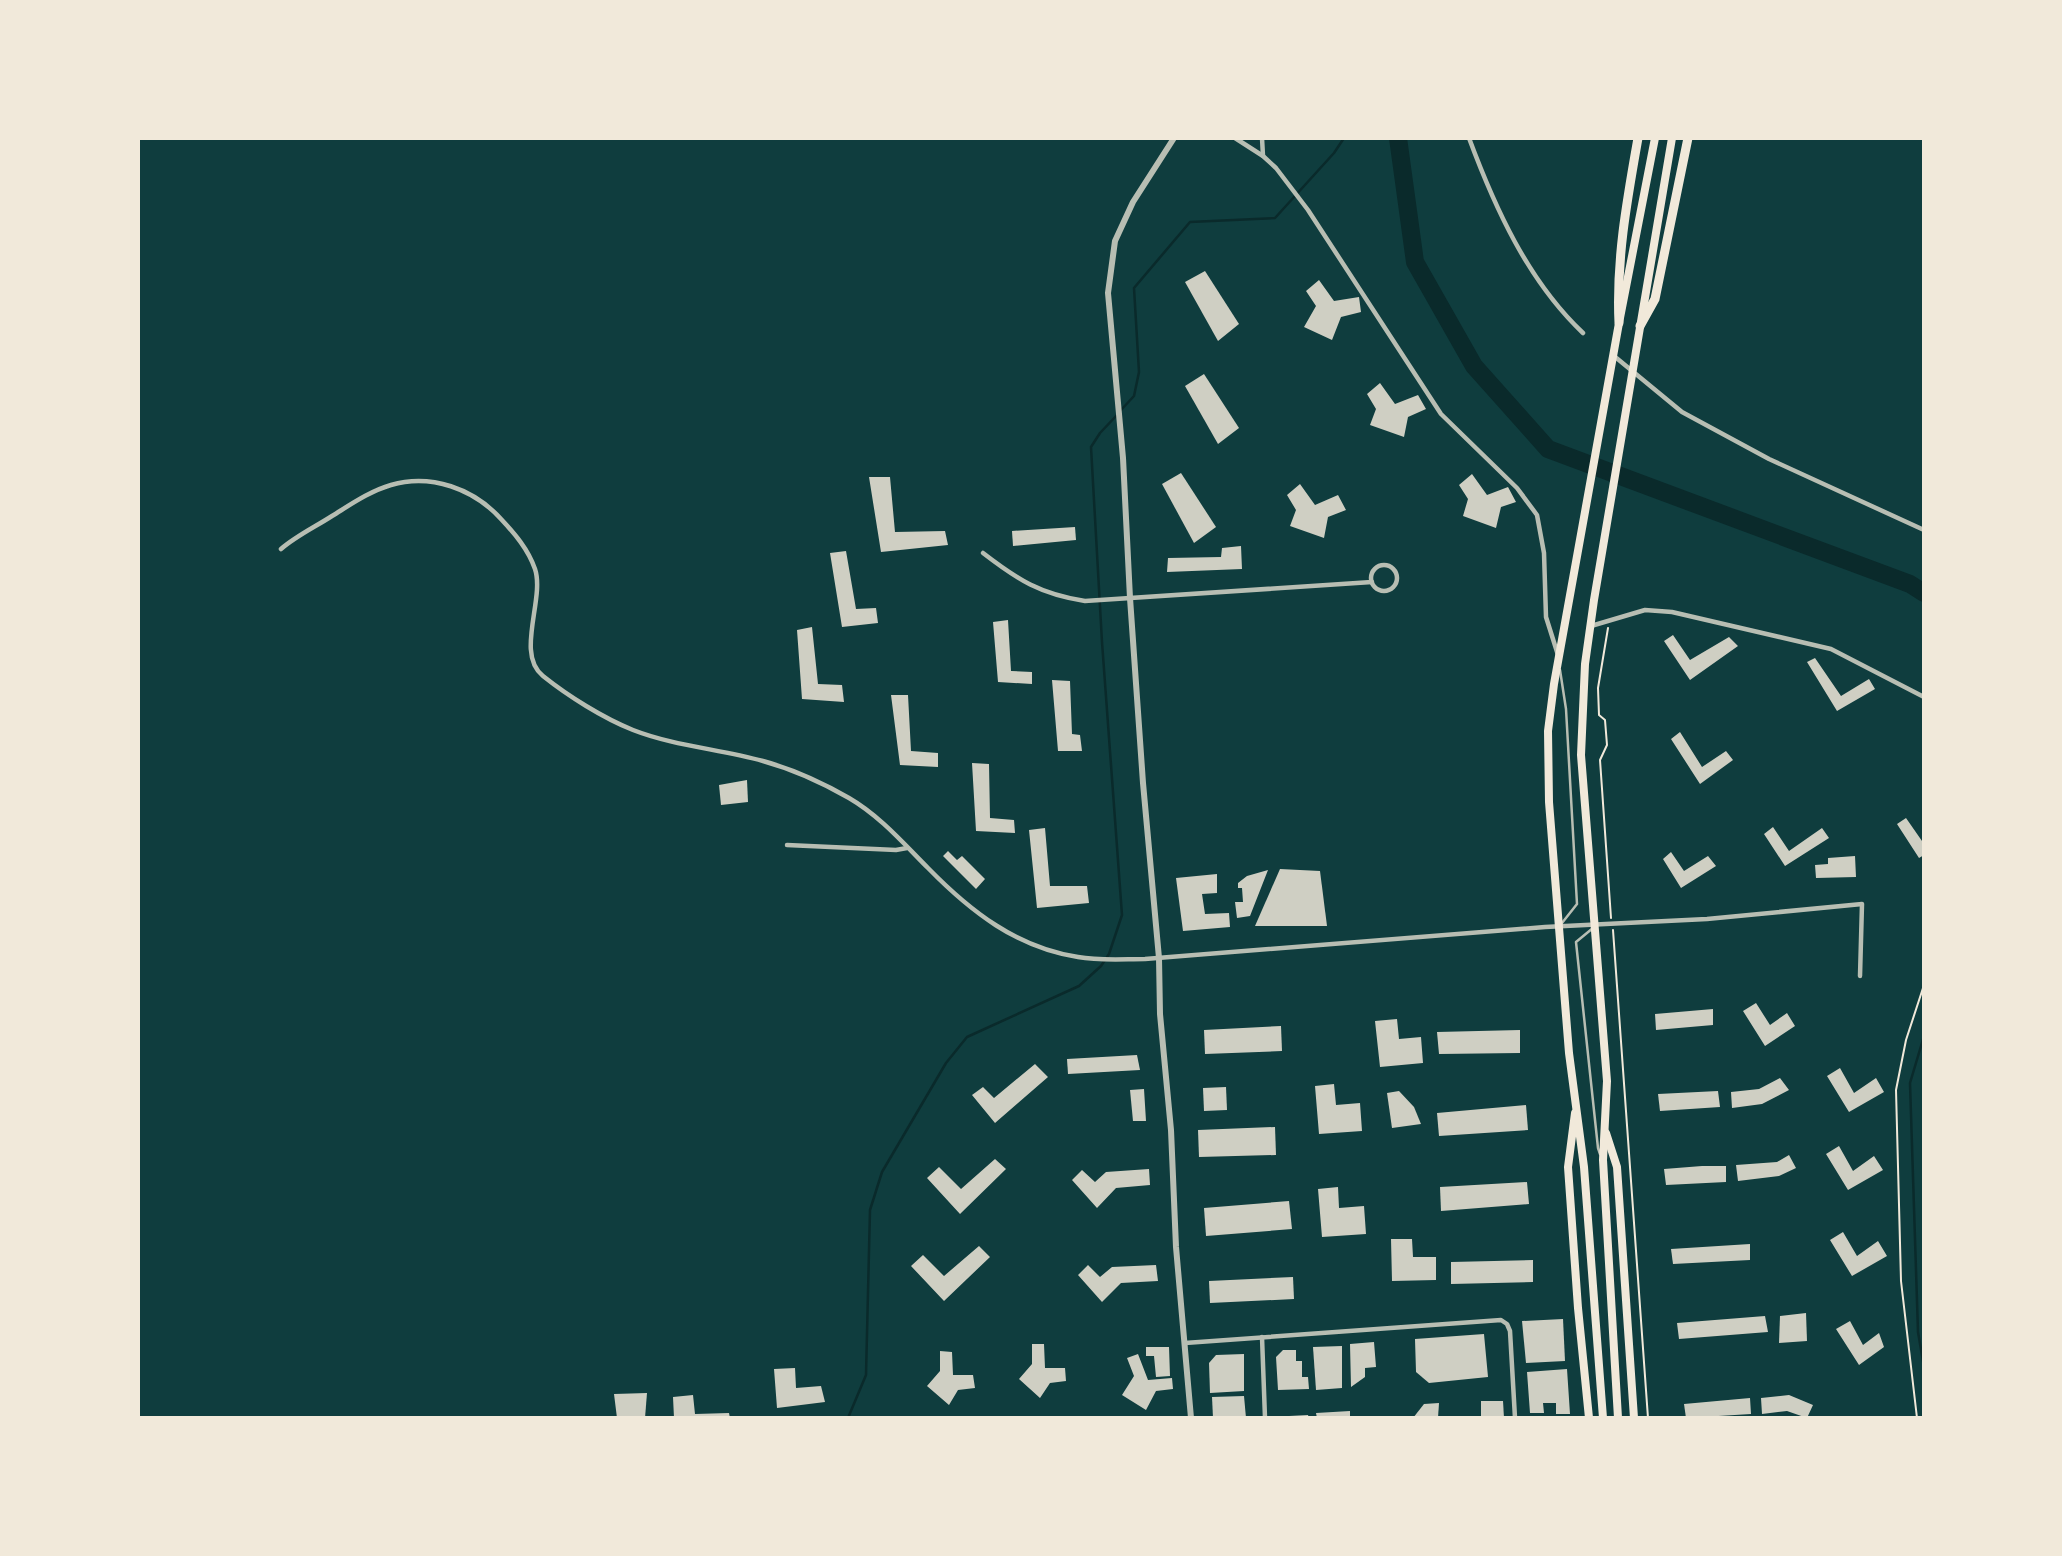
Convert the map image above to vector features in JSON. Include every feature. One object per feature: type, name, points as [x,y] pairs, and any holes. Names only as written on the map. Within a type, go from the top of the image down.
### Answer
[{"type":"highway","points":[[1619,323],[1617,291],[1621,230],[1638,138]]},
{"type":"highway","points":[[1640,326],[1655,299],[1688,138]]},
{"type":"main road","points":[[1603,1418],[1584,1167],[1569,1053],[1548,769],[1548,731],[1613,355],[1655,138]]},
{"type":"main road","points":[[1618,1418],[1603,1160],[1607,1081],[1581,755],[1585,664],[1594,600],[1672,138]]},
{"type":"main road","points":[[1576,1100],[1568,1167],[1589,1418]]},
{"type":"main road","points":[[1604,1125],[1617,1167],[1634,1418]]},
{"type":"street","points":[[1174,138],[1133,202],[1115,242],[1108,293],[1123,458],[1130,598],[1159,958],[1160,1014],[1171,1130],[1176,1247],[1191,1418]]},
{"type":"street","points":[[1235,138],[1263,156],[1276,169],[1308,210],[1441,414],[1517,488],[1537,515],[1544,553],[1546,617],[1559,660]]},
{"type":"street","points":[[1262,138],[1263,156]]},
{"type":"street","points":[[1469,138],[1487,186],[1524,259],[1562,313],[1583,333]]},
{"type":"street","points":[[1613,355],[1682,412],[1769,460],[1924,530]]},
{"type":"street","points":[[281,549],[360,499],[391,484],[425,481],[449,483],[490,507],[521,540],[536,570],[538,594],[530,635],[532,658],[538,672],[565,693],[632,730],[764,761],[852,799],[888,828],[979,915],[1009,934],[1077,957],[1159,958],[1559,927],[1707,919],[1862,904],[1860,976]]},
{"type":"street","points":[[983,553],[1020,582],[1085,601],[1372,582]]},
{"type":"street","points":[[1381,566],[1389,566],[1396,575],[1393,587],[1385,591],[1377,589],[1372,582],[1374,570],[1381,566]]},
{"type":"street","points":[[1591,626],[1645,610],[1672,612],[1753,629],[1831,649],[1924,697]]},
{"type":"street","points":[[787,845],[897,850],[908,848]]},
{"type":"street","points":[[1185,1343],[1501,1320],[1507,1324],[1510,1331],[1515,1418]]},
{"type":"street","points":[[1262,1337],[1265,1418]]},
{"type":"lane","points":[[1559,660],[1566,709],[1577,904],[1559,927]]},
{"type":"lane","points":[[1594,926],[1576,942],[1598,1148],[1603,1160]]},
{"type":"path","points":[[1609,619],[1598,688],[1599,715],[1605,720],[1607,745],[1600,760],[1610,903]]},
{"type":"path","points":[[1614,940],[1648,1418]]},
{"type":"path","points":[[1917,1418],[1902,1282],[1896,1090],[1906,1040],[1924,985]]},
{"type":"building","points":[[1205,271],[1239,324],[1218,341],[1185,282]]},
{"type":"building","points":[[1319,280],[1334,301],[1359,297],[1361,312],[1341,317],[1332,340],[1304,327],[1316,306],[1306,291]]},
{"type":"building","points":[[1204,374],[1239,428],[1218,444],[1185,386]]},
{"type":"building","points":[[1380,383],[1395,404],[1418,395],[1426,409],[1408,417],[1404,437],[1370,425],[1376,409],[1367,394]]},
{"type":"building","points":[[1181,473],[1216,527],[1194,543],[1162,484]]},
{"type":"building","points":[[1472,474],[1487,495],[1508,487],[1516,502],[1501,507],[1496,528],[1463,516],[1468,499],[1459,485]]},
{"type":"building","points":[[869,477],[890,477],[895,532],[945,531],[948,545],[881,552]]},
{"type":"building","points":[[1300,484],[1315,505],[1338,495],[1346,510],[1328,517],[1324,538],[1290,526],[1296,510],[1287,495]]},
{"type":"building","points":[[1075,527],[1076,540],[1013,546],[1012,531]]},
{"type":"building","points":[[1241,546],[1242,569],[1167,572],[1168,558],[1221,557],[1222,548]]},
{"type":"building","points":[[846,551],[856,609],[876,608],[878,623],[842,627],[830,553]]},
{"type":"building","points":[[1008,620],[1011,671],[1032,672],[1032,684],[998,682],[993,622]]},
{"type":"building","points":[[812,627],[818,684],[842,685],[844,702],[802,699],[797,630]]},
{"type":"building","points":[[1673,635],[1690,660],[1729,637],[1738,646],[1690,680],[1664,641]]},
{"type":"building","points":[[1815,658],[1841,696],[1869,679],[1875,689],[1837,711],[1807,662]]},
{"type":"building","points":[[1052,680],[1070,681],[1072,734],[1080,735],[1082,751],[1058,751]]},
{"type":"building","points":[[891,695],[908,695],[911,751],[938,753],[938,767],[900,765]]},
{"type":"building","points":[[1680,732],[1702,767],[1726,751],[1733,760],[1700,784],[1671,739]]},
{"type":"building","points":[[972,763],[989,764],[990,818],[1014,820],[1015,833],[976,831]]},
{"type":"building","points":[[747,780],[748,802],[721,805],[719,785]]},
{"type":"building","points":[[1906,818],[1922,841],[1924,840],[1924,855],[1919,858],[1897,824]]},
{"type":"building","points":[[1773,827],[1789,851],[1822,828],[1829,838],[1785,866],[1764,834]]},
{"type":"building","points":[[1045,828],[1050,886],[1087,886],[1089,903],[1037,908],[1029,830]]},
{"type":"building","points":[[948,851],[957,860],[962,856],[985,879],[976,889],[943,856]]},
{"type":"building","points":[[1671,852],[1684,871],[1708,856],[1716,866],[1681,888],[1663,859]]},
{"type":"building","points":[[1855,856],[1856,877],[1816,878],[1815,865],[1828,864],[1828,858]]},
{"type":"building","points":[[1280,869],[1320,871],[1327,926],[1255,926]]},
{"type":"building","points":[[1268,870],[1250,916],[1237,918],[1235,902],[1243,902],[1242,888],[1238,888],[1238,883],[1247,876]]},
{"type":"building","points":[[1217,874],[1217,893],[1202,894],[1205,914],[1229,913],[1230,927],[1183,931],[1176,878]]},
{"type":"building","points":[[1756,1003],[1770,1025],[1787,1013],[1795,1026],[1765,1046],[1743,1011]]},
{"type":"building","points":[[1713,1009],[1713,1025],[1656,1030],[1655,1014]]},
{"type":"building","points":[[1397,1019],[1399,1039],[1421,1037],[1423,1063],[1380,1067],[1375,1021]]},
{"type":"building","points":[[1281,1026],[1282,1051],[1205,1054],[1204,1030]]},
{"type":"building","points":[[1520,1030],[1520,1053],[1439,1054],[1437,1032]]},
{"type":"building","points":[[1137,1055],[1140,1070],[1068,1074],[1067,1059]]},
{"type":"building","points":[[1035,1064],[1048,1077],[995,1123],[972,1095],[983,1087],[994,1098]]},
{"type":"building","points":[[1840,1068],[1854,1093],[1876,1078],[1884,1092],[1849,1112],[1827,1076]]},
{"type":"building","points":[[1780,1078],[1789,1090],[1762,1104],[1732,1108],[1731,1092],[1759,1089]]},
{"type":"building","points":[[1334,1084],[1336,1105],[1360,1103],[1362,1131],[1319,1134],[1315,1086]]},
{"type":"building","points":[[1226,1087],[1227,1110],[1204,1111],[1203,1088]]},
{"type":"building","points":[[1144,1089],[1146,1121],[1133,1121],[1130,1090]]},
{"type":"building","points":[[1399,1091],[1414,1107],[1421,1124],[1392,1128],[1387,1093]]},
{"type":"building","points":[[1718,1091],[1720,1107],[1660,1111],[1658,1094]]},
{"type":"building","points":[[1526,1105],[1528,1130],[1439,1136],[1437,1113]]},
{"type":"building","points":[[1275,1127],[1276,1155],[1199,1157],[1198,1130]]},
{"type":"building","points":[[1839,1146],[1853,1171],[1874,1156],[1883,1170],[1848,1190],[1826,1154]]},
{"type":"building","points":[[1789,1155],[1796,1168],[1779,1176],[1738,1181],[1736,1165],[1777,1162]]},
{"type":"building","points":[[995,1159],[1006,1169],[960,1214],[927,1178],[939,1167],[961,1189]]},
{"type":"building","points":[[1726,1166],[1726,1182],[1666,1185],[1664,1169]]},
{"type":"building","points":[[1149,1169],[1150,1185],[1116,1188],[1097,1208],[1072,1180],[1082,1170],[1095,1182],[1106,1172]]},
{"type":"building","points":[[1527,1182],[1529,1204],[1441,1211],[1440,1187]]},
{"type":"building","points":[[1338,1187],[1339,1208],[1364,1206],[1366,1234],[1322,1237],[1318,1189]]},
{"type":"building","points":[[1289,1201],[1292,1229],[1206,1236],[1204,1208]]},
{"type":"building","points":[[1843,1232],[1857,1256],[1878,1241],[1887,1256],[1852,1276],[1830,1240]]},
{"type":"building","points":[[1391,1239],[1412,1239],[1413,1257],[1436,1257],[1436,1280],[1392,1281]]},
{"type":"building","points":[[1750,1244],[1750,1260],[1673,1264],[1671,1249]]},
{"type":"building","points":[[979,1246],[990,1257],[944,1301],[911,1266],[923,1255],[944,1276]]},
{"type":"building","points":[[1533,1260],[1533,1282],[1451,1284],[1451,1262]]},
{"type":"building","points":[[1088,1265],[1100,1277],[1112,1267],[1156,1265],[1158,1281],[1121,1283],[1102,1302],[1078,1275]]},
{"type":"building","points":[[1293,1277],[1294,1299],[1210,1303],[1209,1281]]},
{"type":"building","points":[[1806,1313],[1807,1341],[1779,1343],[1780,1316]]},
{"type":"building","points":[[1765,1316],[1768,1332],[1679,1339],[1677,1323]]},
{"type":"building","points":[[1563,1319],[1565,1361],[1526,1363],[1522,1321]]},
{"type":"building","points":[[1850,1321],[1863,1345],[1879,1333],[1884,1347],[1859,1365],[1836,1329]]},
{"type":"building","points":[[1484,1334],[1488,1377],[1429,1383],[1416,1372],[1415,1339]]},
{"type":"building","points":[[1374,1342],[1376,1367],[1365,1368],[1365,1377],[1351,1387],[1350,1344]]},
{"type":"building","points":[[1032,1344],[1044,1344],[1045,1368],[1065,1368],[1066,1381],[1050,1383],[1040,1398],[1019,1379],[1032,1364]]},
{"type":"building","points":[[1342,1346],[1342,1388],[1316,1390],[1313,1347]]},
{"type":"building","points":[[1146,1347],[1169,1347],[1170,1376],[1156,1377],[1154,1356],[1146,1356]]},
{"type":"building","points":[[1283,1350],[1296,1350],[1296,1361],[1302,1361],[1302,1377],[1308,1377],[1309,1389],[1278,1390],[1276,1357]]},
{"type":"building","points":[[940,1351],[952,1352],[953,1375],[973,1375],[975,1388],[958,1390],[949,1405],[927,1386],[940,1371]]},
{"type":"building","points":[[1138,1354],[1148,1380],[1172,1378],[1173,1389],[1156,1391],[1146,1410],[1122,1395],[1134,1376],[1127,1358]]},
{"type":"building","points":[[1244,1354],[1244,1391],[1210,1393],[1209,1363],[1216,1355]]},
{"type":"building","points":[[795,1368],[796,1388],[821,1386],[825,1402],[777,1408],[774,1369]]},
{"type":"building","points":[[1567,1369],[1570,1414],[1556,1414],[1556,1403],[1543,1403],[1544,1413],[1530,1413],[1527,1372]]},
{"type":"building","points":[[647,1393],[645,1418],[617,1418],[614,1394]]},
{"type":"building","points":[[693,1395],[695,1414],[729,1413],[730,1418],[674,1418],[673,1397]]},
{"type":"building","points":[[1789,1395],[1813,1405],[1807,1418],[1787,1411],[1762,1414],[1761,1398]]},
{"type":"building","points":[[1244,1396],[1246,1418],[1213,1418],[1212,1397]]},
{"type":"building","points":[[1750,1398],[1751,1414],[1686,1418],[1684,1404]]},
{"type":"building","points":[[1481,1401],[1503,1401],[1504,1418],[1481,1418]]},
{"type":"building","points":[[1439,1403],[1438,1418],[1413,1418],[1424,1404]]},
{"type":"building","points":[[1350,1411],[1350,1418],[1317,1418],[1316,1413]]},
{"type":"building","points":[[1308,1415],[1309,1418],[1289,1418],[1289,1416]]},
{"type":"waterway","points":[[1121,410],[1134,396],[1139,372],[1134,288],[1190,222],[1275,218],[1334,153],[1344,138]]},
{"type":"waterway","points":[[1398,138],[1415,262],[1474,366],[1548,449],[1910,584],[1924,593]]},
{"type":"waterway","points":[[848,1418],[866,1375],[870,1210],[882,1172],[946,1063],[967,1037],[1079,986],[1101,966],[1109,954],[1122,915],[1091,447],[1117,415]]},
{"type":"waterway","points":[[1924,1036],[1910,1083],[1918,1332],[1924,1367]]}]
